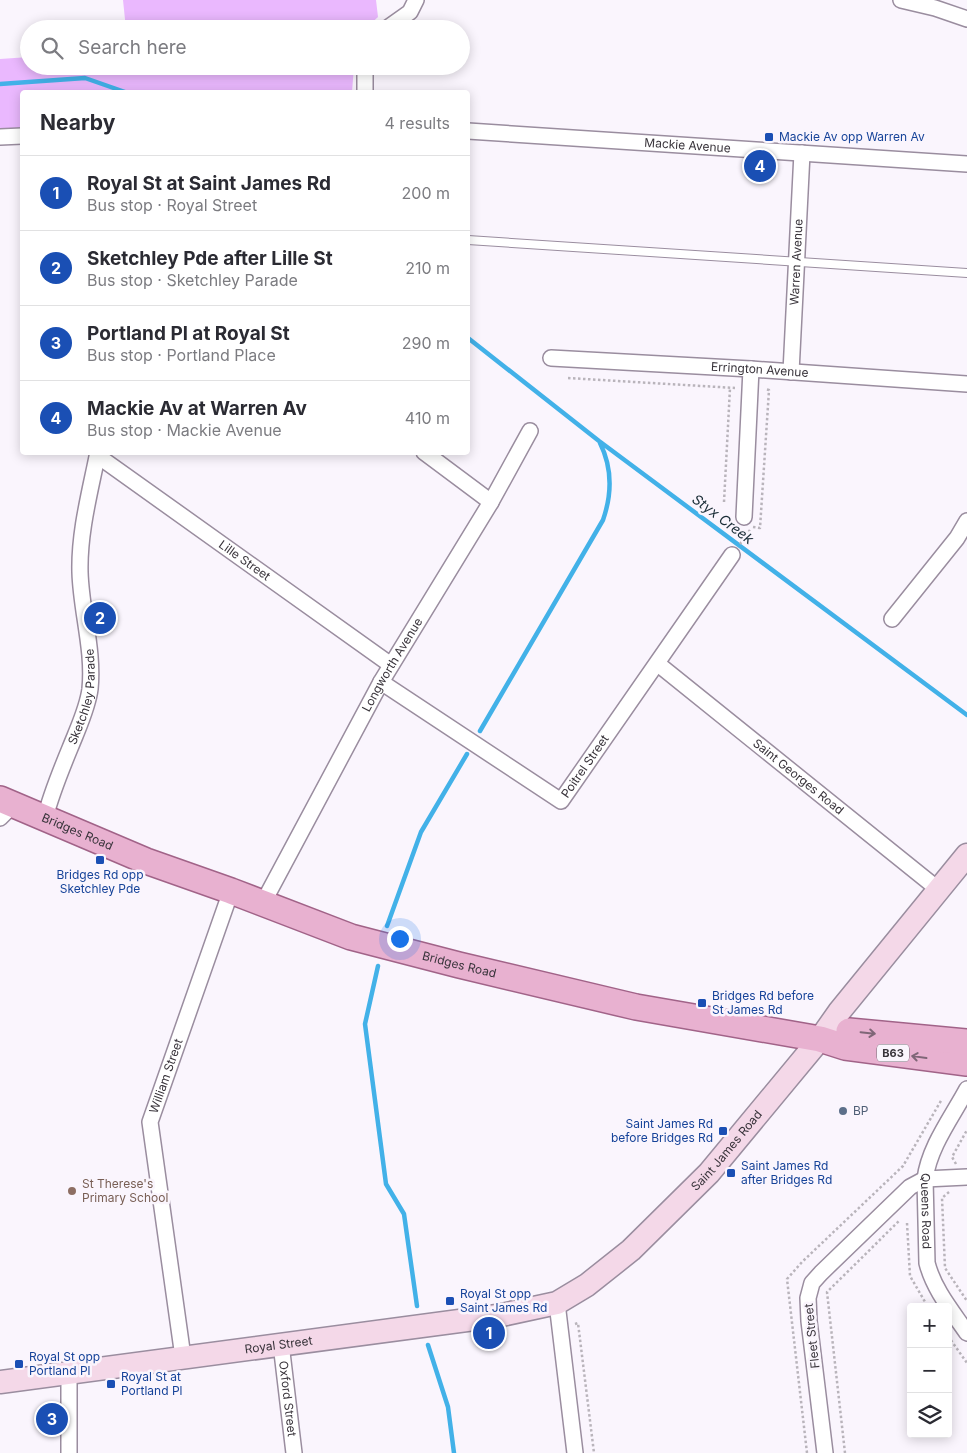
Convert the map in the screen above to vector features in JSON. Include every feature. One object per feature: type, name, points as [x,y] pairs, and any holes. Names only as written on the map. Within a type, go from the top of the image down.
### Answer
[{"type":"main road","name":"Bridges Road","points":[[4,807],[45,818],[146,861],[351,937],[458,966],[636,1007],[820,1039],[844,1047],[967,1063]]},
{"type":"main road","name":"Saint James Road","points":[[557,1303],[587,1285],[631,1250],[693,1190],[728,1152],[967,855]]},
{"type":"main road","name":"Bridges Road","points":[[820,1039],[851,1031],[967,1042]]},
{"type":"main road","name":"Royal Street","points":[[0,1382],[498,1316],[557,1303]]},
{"type":"street","points":[[399,20],[410,12],[416,0]]},
{"type":"street","points":[[901,0],[935,8],[967,19]]},
{"type":"street","points":[[365,75],[365,90]]},
{"type":"street","name":"Mackie Avenue","points":[[470,131],[967,164]]},
{"type":"street","points":[[0,137],[20,136]]},
{"type":"street","name":"Warren Avenue","points":[[791,372],[802,153]]},
{"type":"street","name":"Errington Avenue","points":[[551,358],[967,384]]},
{"type":"street","points":[[748,522],[751,369]]},
{"type":"street","name":"Longworth Avenue","points":[[263,903],[381,682],[491,502],[530,431]]},
{"type":"street","name":"Sketchley Parade","points":[[45,818],[51,796],[85,711],[90,690],[91,668],[81,594],[80,554],[98,455]]},
{"type":"street","name":"Lille Street","points":[[99,455],[391,665]]},
{"type":"street","points":[[428,455],[491,502]]},
{"type":"street","points":[[892,619],[957,538],[967,522]]},
{"type":"street","name":"Poitrel Street","points":[[381,682],[561,801],[732,555]]},
{"type":"street","name":"Saint Georges Road","points":[[658,664],[939,890]]},
{"type":"street","name":"William Street","points":[[183,1357],[150,1122],[231,891]]},
{"type":"street","name":"Queens Road","points":[[967,1089],[934,1149],[926,1167],[925,1179],[927,1263],[930,1276],[937,1290],[967,1334]]},
{"type":"street","points":[[925,1179],[967,1177]]},
{"type":"street","name":"Fleet Street","points":[[825,1453],[809,1321],[808,1298],[812,1283],[910,1187],[925,1179]]},
{"type":"street","points":[[557,1303],[575,1453]]},
{"type":"street","name":"Oxford Street","points":[[281,1344],[294,1453]]},
{"type":"street","points":[[69,1373],[69,1453]]},
{"type":"lane","points":[[470,240],[967,273]]},
{"type":"path","points":[[568,378],[735,388]]},
{"type":"path","points":[[724,502],[730,388]]},
{"type":"path","points":[[732,555],[748,522],[760,528],[769,390],[763,389]]},
{"type":"path","points":[[956,1164],[952,1157],[967,1130]]},
{"type":"path","points":[[950,1191],[942,1198],[945,1268],[967,1301]]},
{"type":"path","points":[[845,1453],[827,1292],[899,1221]]},
{"type":"path","points":[[575,1324],[578,1323],[594,1453]]},
{"type":"path","points":[[952,1342],[967,1363]]},
{"type":"shaded area","points":[[123,0],[376,0],[378,17],[375,20],[125,20]]},
{"type":"shaded area","points":[[20,58],[20,75],[353,75],[352,90],[20,90],[20,131],[0,133],[0,59]]},
{"type":"waterway","name":"Styx Creek","points":[[0,84],[85,78],[119,90]]},
{"type":"waterway","name":"Styx Creek","points":[[470,340],[599,441],[967,715]]},
{"type":"waterway","points":[[480,731],[603,520],[608,500],[609,471],[600,443]]},
{"type":"waterway","points":[[387,926],[421,832],[467,754]]},
{"type":"waterway","points":[[378,966],[365,1024],[386,1184],[404,1214],[417,1306]]},
{"type":"waterway","points":[[428,1345],[448,1407],[454,1453]]},
{"type":"place","name":"Mackie Av opp Warren Av","points":[[769,137]]},
{"type":"place","name":"Mackie Av at Warren Av","points":[[760,166]]},
{"type":"place","name":"Sketchley Pde after Lille St","points":[[100,618]]},
{"type":"place","name":"Bridges Rd opp Sketchley Pde","points":[[100,860]]},
{"type":"place","name":"Bridges Rd before St James Rd","points":[[702,1003]]},
{"type":"place","name":"BP","points":[[843,1111]]},
{"type":"place","name":"Saint James Rd before Bridges Rd","points":[[723,1131]]},
{"type":"place","name":"Saint James Rd after Bridges Rd","points":[[731,1173]]},
{"type":"place","name":"St Therese's Primary School","points":[[72,1191]]},
{"type":"place","name":"Royal St opp Saint James Rd","points":[[450,1301]]},
{"type":"place","name":"Royal St at Saint James Rd","points":[[489,1333]]},
{"type":"place","name":"Royal St opp Portland Pl","points":[[19,1364]]},
{"type":"place","name":"Royal St at Portland Pl","points":[[111,1384]]},
{"type":"place","name":"Portland Pl at Royal St","points":[[52,1419]]}]
